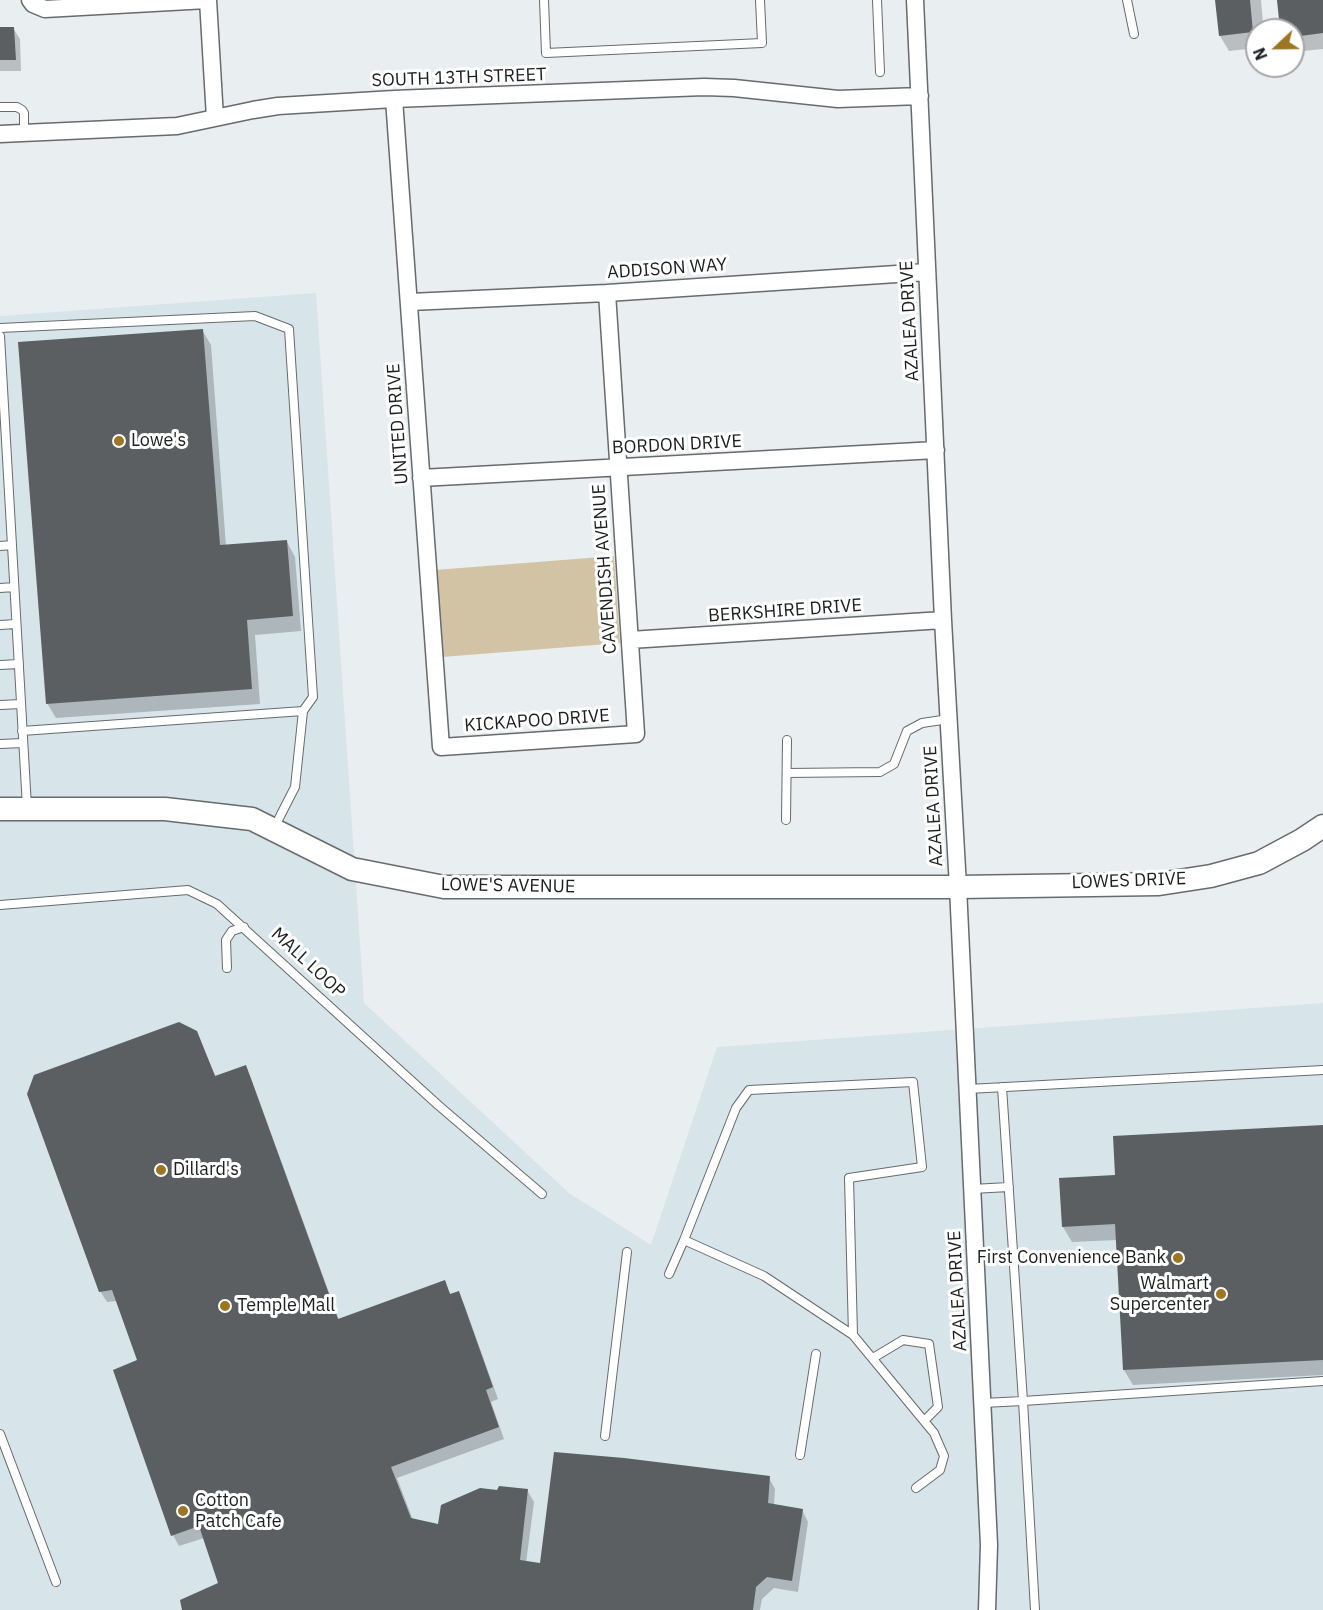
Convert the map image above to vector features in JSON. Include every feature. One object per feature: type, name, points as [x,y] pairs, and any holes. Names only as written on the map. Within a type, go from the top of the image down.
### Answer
[{"type":"street","points":[[30,0],[33,4],[45,9],[208,0],[215,118]]},
{"type":"street","name":"AZALEA DRIVE","points":[[915,0],[989,1545],[987,1610]]},
{"type":"street","name":"SOUTH 13TH STREET","points":[[0,134],[177,126],[252,110],[394,99],[704,87],[838,99],[920,96]]},
{"type":"street","name":"UNITED DRIVE","points":[[394,99],[441,747]]},
{"type":"street","name":"ADDISON WAY","points":[[410,302],[607,293],[927,272]]},
{"type":"street","name":"CAVENDISH AVENUE","points":[[607,293],[636,734]]},
{"type":"street","name":"BORDON DRIVE","points":[[421,478],[936,450]]},
{"type":"street","name":"BERKSHIRE DRIVE","points":[[630,640],[943,620]]},
{"type":"street","name":"KICKAPOO DRIVE","points":[[441,747],[636,734]]},
{"type":"street","name":"LOWE'S AVENUE","points":[[0,809],[165,809],[252,819],[352,869],[444,887],[958,886]]},
{"type":"street","name":"LOWES DRIVE","points":[[958,886],[1159,884],[1211,876],[1259,863],[1323,826]]},
{"type":"lane","points":[[544,0],[546,53],[762,43],[760,0]]},
{"type":"lane","points":[[877,0],[880,72]]},
{"type":"lane","points":[[1127,0],[1134,34]]},
{"type":"lane","points":[[0,107],[17,107],[24,113],[24,132]]},
{"type":"lane","points":[[0,328],[255,316],[289,329],[313,697],[303,711],[295,787],[273,830]]},
{"type":"lane","points":[[0,336],[5,506],[12,545],[27,808]]},
{"type":"lane","points":[[0,546],[12,545]]},
{"type":"lane","points":[[0,588],[14,587]]},
{"type":"lane","points":[[0,625],[16,624]]},
{"type":"lane","points":[[0,665],[19,664]]},
{"type":"lane","points":[[0,705],[21,704]]},
{"type":"lane","points":[[22,731],[303,711]]},
{"type":"lane","points":[[787,773],[880,772],[894,764],[907,731],[922,723],[949,719]]},
{"type":"lane","points":[[786,820],[787,740]]},
{"type":"lane","points":[[0,744],[23,743]]},
{"type":"lane","name":"MALL LOOP","points":[[0,905],[188,890],[217,904],[438,1105],[542,1194]]},
{"type":"lane","points":[[227,968],[226,940],[232,931],[244,927]]},
{"type":"lane","points":[[968,1089],[1323,1070]]},
{"type":"lane","points":[[669,1274],[736,1108],[749,1090],[913,1082],[922,1167],[849,1178],[853,1335]]},
{"type":"lane","points":[[1002,1087],[1035,1610]]},
{"type":"lane","points":[[972,1189],[1009,1187]]},
{"type":"lane","points":[[684,1240],[764,1275],[853,1335],[924,1421],[945,1456],[940,1470],[916,1488]]},
{"type":"lane","points":[[605,1436],[627,1252]]},
{"type":"lane","points":[[873,1358],[903,1340],[929,1344],[938,1407],[924,1421]]},
{"type":"lane","points":[[800,1455],[816,1354]]},
{"type":"lane","points":[[982,1403],[1323,1381]]},
{"type":"lane","points":[[0,1434],[57,1582]]},
{"type":"shaded area","points":[[316,293],[364,1003],[569,1193],[651,1245],[717,1047],[1323,1003],[1323,1610],[0,1610],[0,316]]},
{"type":"shaded area","points":[[614,556],[620,643],[442,657],[435,570]]},
{"type":"building","points":[[1215,0],[1250,0],[1252,18],[1245,18],[1245,33],[1219,36]]},
{"type":"building","points":[[1277,0],[1323,0],[1323,33],[1305,35],[1305,18],[1279,18]]},
{"type":"building","points":[[0,27],[14,27],[16,60],[0,60]]},
{"type":"building","name":"Lowe's","points":[[203,329],[220,545],[287,540],[293,616],[247,620],[252,689],[46,704],[18,342]]},
{"type":"building","name":"Temple Mall","points":[[179,1022],[197,1031],[215,1076],[246,1065],[338,1319],[445,1280],[450,1294],[459,1291],[493,1387],[486,1390],[499,1427],[391,1467],[411,1518],[438,1524],[441,1505],[480,1488],[497,1490],[499,1486],[528,1489],[520,1560],[540,1563],[554,1452],[770,1476],[768,1503],[803,1509],[792,1581],[767,1577],[756,1587],[753,1610],[182,1610],[180,1600],[218,1583],[199,1526],[171,1536],[113,1370],[137,1360],[112,1290],[99,1292],[27,1094],[34,1075]]},
{"type":"building","name":"Walmart Supercenter","points":[[1323,1125],[1323,1360],[1123,1370],[1115,1224],[1062,1227],[1059,1178],[1115,1175],[1113,1136]]},
{"type":"place","name":"Lowe's","points":[[119,441]]},
{"type":"place","name":"Dillard's","points":[[161,1170]]},
{"type":"place","name":"First Convenience Bank","points":[[1178,1258]]},
{"type":"place","name":"Walmart Supercenter","points":[[1221,1294]]},
{"type":"place","name":"Temple Mall","points":[[225,1306]]},
{"type":"place","name":"Cotton Patch Cafe","points":[[183,1511]]}]
